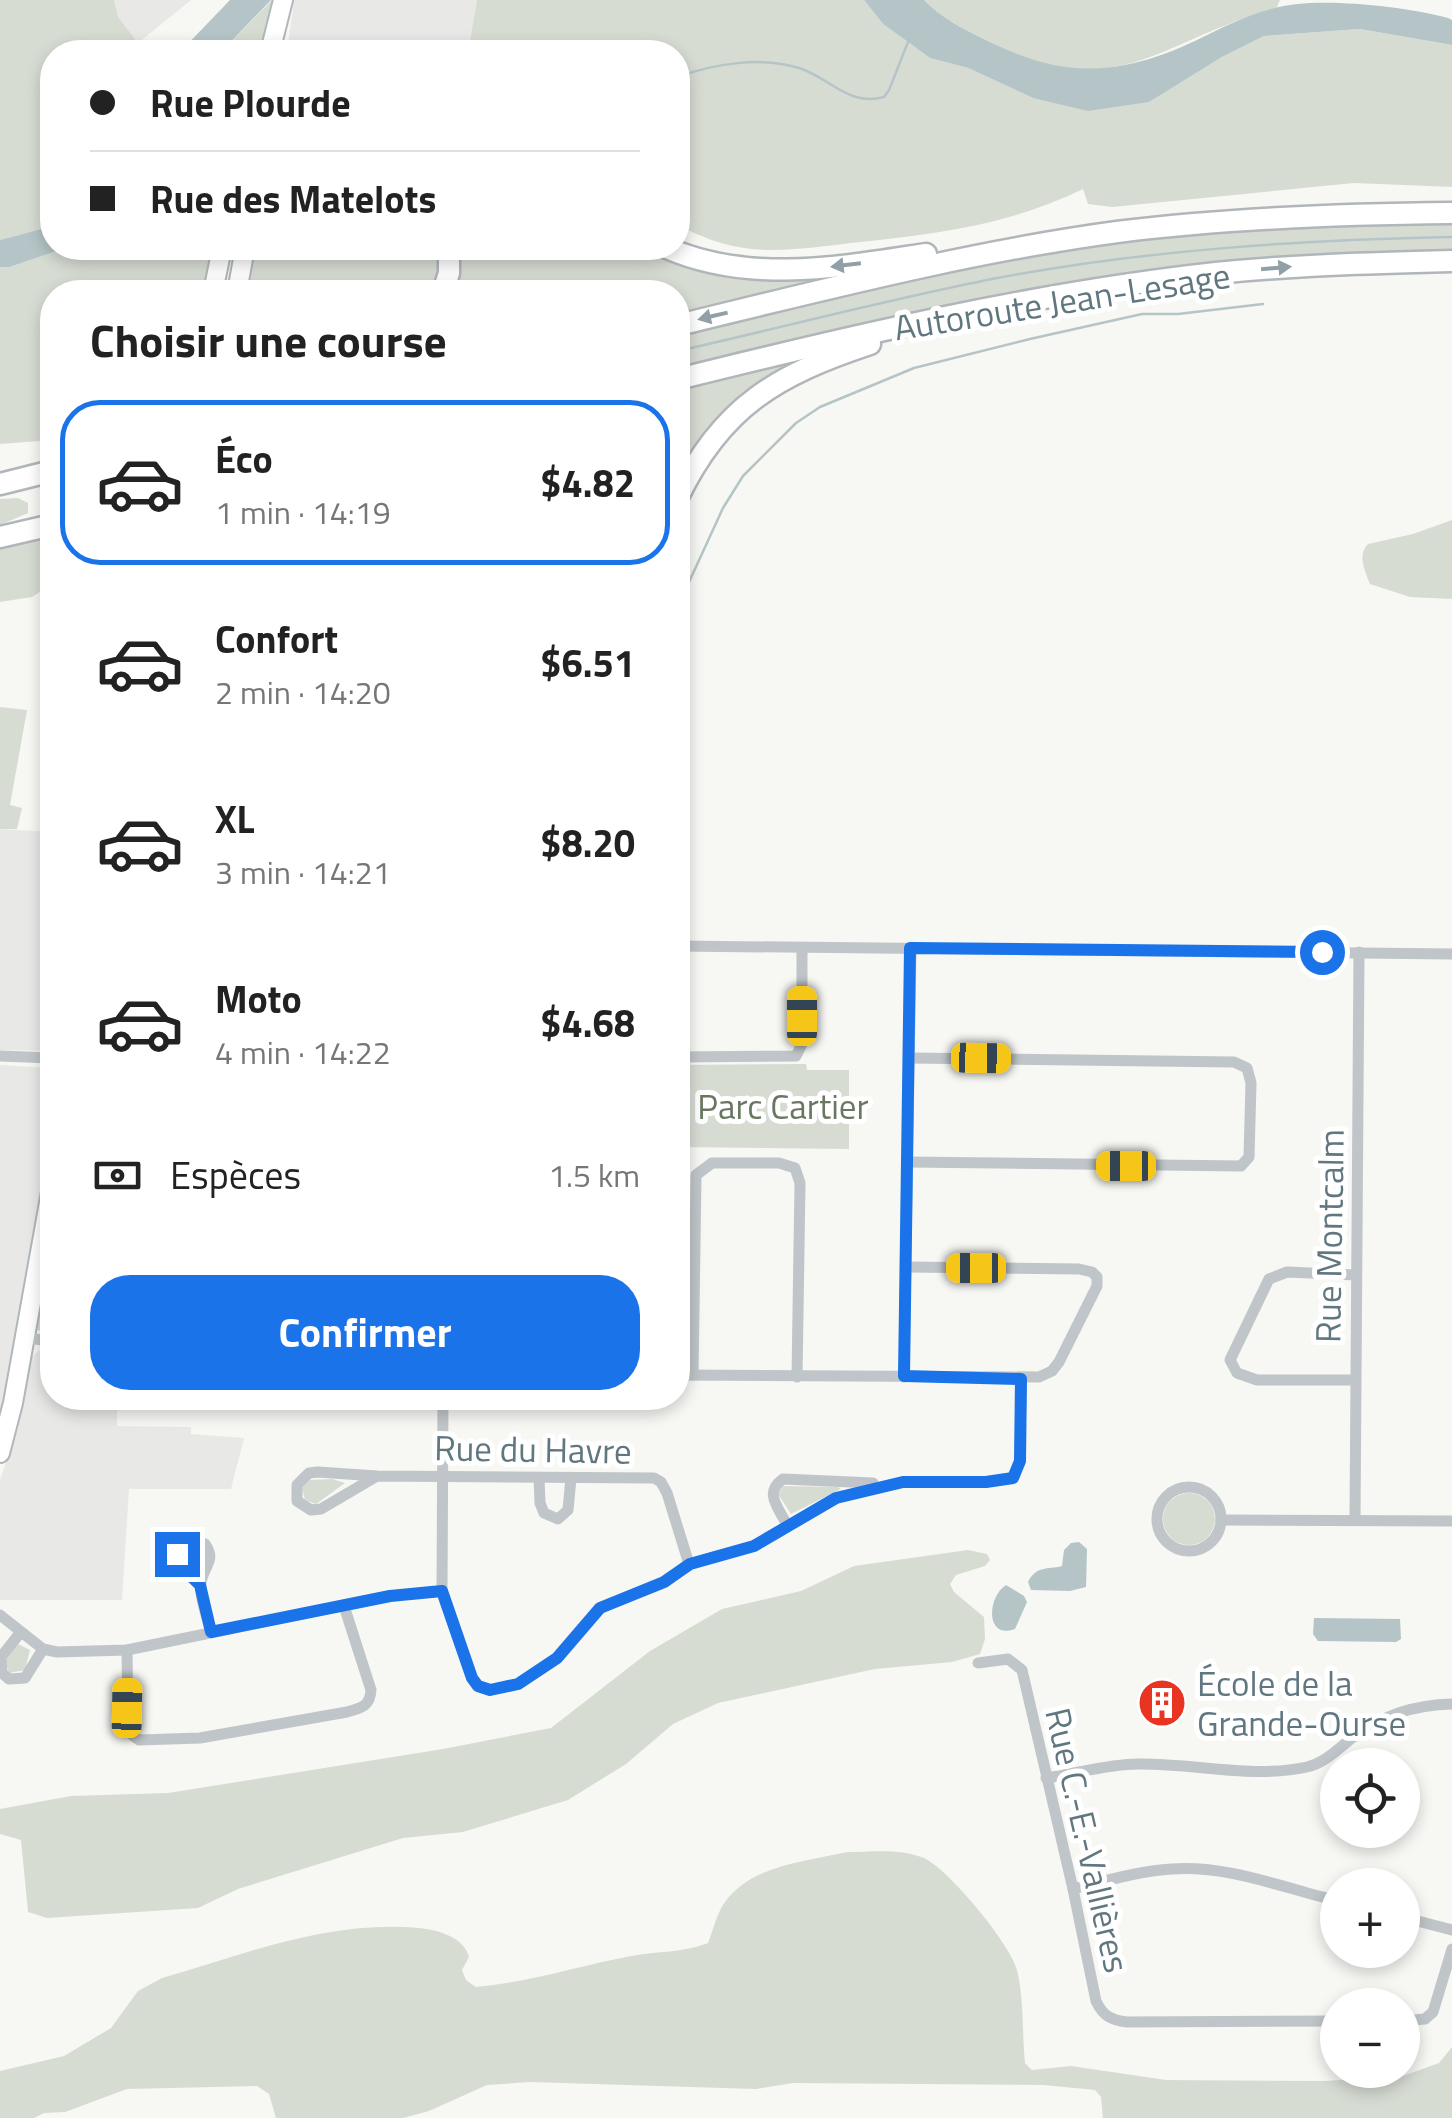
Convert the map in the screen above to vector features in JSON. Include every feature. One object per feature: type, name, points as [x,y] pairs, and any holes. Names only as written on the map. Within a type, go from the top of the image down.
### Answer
[{"type":"highway","name":"Autoroute Jean-Lesage","points":[[690,322],[1002,250],[1117,232],[1270,218],[1452,212]]},
{"type":"highway","points":[[690,257],[735,268],[794,269],[1117,232]]},
{"type":"highway","name":"Autoroute Jean-Lesage","points":[[690,375],[1006,304],[1249,270],[1452,261]]},
{"type":"highway","points":[[690,477],[715,436],[774,384],[856,349],[1006,304]]},
{"type":"highway","points":[[0,484],[40,475]]},
{"type":"highway","points":[[0,536],[40,527]]},
{"type":"main road","points":[[276,40],[283,0]]},
{"type":"main road","points":[[0,1453],[40,1261]]},
{"type":"street","points":[[690,946],[1452,954]]},
{"type":"street","points":[[690,1057],[796,1056],[802,1044],[802,948]]},
{"type":"street","points":[[904,1376],[910,948]]},
{"type":"street","name":"Rue Montcalm","points":[[1355,1520],[1359,952]]},
{"type":"street","points":[[0,1056],[40,1058]]},
{"type":"street","points":[[908,1162],[1241,1166],[1249,1157],[1251,1083],[1247,1068],[1234,1062],[909,1058]]},
{"type":"street","points":[[797,1376],[800,1183],[795,1168],[779,1163],[712,1163],[696,1175],[693,1375],[1021,1379],[1040,1377],[1052,1370],[1097,1286],[1098,1277],[1092,1272],[907,1268]]},
{"type":"street","points":[[1355,1380],[1257,1380],[1237,1373],[1230,1360],[1270,1279],[1287,1272],[1356,1275]]},
{"type":"street","points":[[26,1338],[40,1340]]},
{"type":"street","points":[[443,1410],[442,1591],[472,1678],[478,1686],[490,1690],[518,1684],[540,1673],[600,1608],[664,1582],[690,1564],[754,1546],[836,1498],[888,1484],[922,1480],[986,1482],[1013,1478],[1020,1461],[1021,1379]]},
{"type":"street","name":"Rue du Havre","points":[[377,1476],[320,1509],[311,1510],[297,1501],[296,1485],[309,1473],[644,1478],[661,1482],[667,1493],[690,1564]]},
{"type":"street","points":[[539,1478],[544,1512],[558,1519],[568,1510],[571,1478]]},
{"type":"street","points":[[788,1525],[771,1494],[782,1479],[888,1484]]},
{"type":"street","points":[[1185,1487],[1198,1488],[1212,1497],[1220,1520],[1214,1539],[1192,1551],[1168,1544],[1157,1522],[1164,1499],[1185,1487]]},
{"type":"street","points":[[1220,1520],[1452,1521]]},
{"type":"street","points":[[200,1585],[211,1632]]},
{"type":"street","points":[[0,1615],[43,1649],[127,1650],[390,1596],[442,1591]]},
{"type":"street","points":[[127,1650],[128,1727],[139,1740],[200,1738],[347,1712],[365,1707],[372,1690],[344,1606]]},
{"type":"street","points":[[20,1634],[1,1657],[2,1674],[9,1679],[24,1678],[43,1649]]},
{"type":"street","name":"Rue C.-E.-Vallières","points":[[978,1663],[1008,1658],[1022,1670],[1096,2001],[1108,2018],[1127,2022],[1320,2021]]},
{"type":"street","points":[[1046,1778],[1138,1764],[1300,1768],[1321,1762],[1393,1713],[1417,1706],[1452,1704]]},
{"type":"street","points":[[1073,1888],[1184,1868],[1238,1874],[1320,1896]]},
{"type":"street","points":[[1420,1922],[1452,1930]]},
{"type":"street","points":[[1420,2019],[1433,2012],[1452,1949]]},
{"type":"shaded area","points":[[114,0],[191,0],[142,40],[136,40],[118,17]]},
{"type":"shaded area","points":[[230,0],[271,0],[233,40],[192,40]]},
{"type":"shaded area","points":[[294,0],[477,0],[470,40],[289,40]]},
{"type":"shaded area","points":[[864,0],[924,0],[951,21],[1001,47],[1027,58],[1076,68],[1147,60],[1246,18],[1297,4],[1373,5],[1448,18],[1452,20],[1452,45],[1360,29],[1264,36],[1149,102],[1088,111],[1033,98],[968,68],[930,58],[883,24]]},
{"type":"shaded area","points":[[40,229],[40,257],[0,267],[0,240]]},
{"type":"shaded area","points":[[0,829],[40,831],[40,1051],[0,1050]]},
{"type":"shaded area","points":[[0,1065],[40,1067],[40,1192],[0,1418]]},
{"type":"shaded area","points":[[38,1351],[40,1410],[117,1410],[117,1426],[191,1427],[191,1434],[244,1438],[231,1489],[129,1489],[122,1600],[0,1600],[0,1480],[17,1431],[32,1357]]},
{"type":"shaded area","points":[[1079,1542],[1087,1549],[1086,1587],[1070,1591],[1031,1590],[1028,1582],[1035,1573],[1062,1566],[1064,1550]]},
{"type":"shaded area","points":[[1006,1585],[1027,1602],[1015,1629],[1005,1631],[998,1628],[992,1616],[995,1598]]},
{"type":"shaded area","points":[[1314,1618],[1400,1619],[1401,1639],[1318,1641],[1313,1634]]},
{"type":"green space","points":[[0,0],[114,0],[118,17],[136,40],[40,40],[40,229],[0,240]]},
{"type":"green space","points":[[272,0],[262,40],[233,40]]},
{"type":"green space","points":[[477,0],[864,0],[883,24],[930,58],[968,68],[1033,98],[1220,58],[1264,36],[1360,29],[1452,45],[1452,187],[1354,183],[1112,207],[1088,204],[1083,189],[1026,212],[941,232],[801,249],[741,248],[690,230],[690,40],[470,40]]},
{"type":"green space","points":[[924,0],[1280,0],[1276,9],[1144,59],[1113,67],[1080,69],[1044,64],[1003,48],[952,22]]},
{"type":"green space","points":[[1452,223],[1452,252],[1229,263],[1094,278],[915,312],[690,366],[690,330],[979,264],[1203,233]]},
{"type":"green space","points":[[40,257],[40,260],[213,260],[208,280],[40,280],[40,441],[0,444],[0,267]]},
{"type":"green space","points":[[251,260],[440,260],[436,280],[247,280]]},
{"type":"green space","points":[[452,260],[680,260],[862,272],[690,312],[690,280],[450,280]]},
{"type":"green space","points":[[826,352],[797,366],[690,473],[690,384]]},
{"type":"green space","points":[[18,498],[28,503],[28,513],[0,525],[0,499]]},
{"type":"green space","points":[[1452,520],[1452,599],[1410,597],[1370,584],[1362,558],[1368,544]]},
{"type":"green space","points":[[40,538],[40,592],[32,597],[0,602],[0,548]]},
{"type":"green space","points":[[0,707],[27,710],[10,805],[22,808],[17,829],[0,829]]},
{"type":"green space","name":"Parc Cartier","points":[[806,1064],[807,1070],[849,1070],[849,1149],[690,1147],[690,1065]]},
{"type":"green space","points":[[310,1480],[345,1483],[316,1504],[305,1500],[302,1488]]},
{"type":"green space","points":[[783,1486],[841,1489],[791,1514],[778,1494]]},
{"type":"green space","points":[[1189,1493],[1207,1501],[1215,1519],[1207,1537],[1189,1545],[1171,1537],[1163,1519],[1171,1501]]},
{"type":"green space","points":[[968,1550],[987,1554],[990,1560],[985,1566],[956,1575],[950,1584],[984,1617],[985,1639],[980,1654],[952,1662],[875,1669],[718,1703],[673,1724],[626,1764],[568,1800],[463,1832],[403,1838],[238,1889],[198,1908],[47,1918],[28,1912],[21,1840],[0,1834],[0,1809],[71,1796],[168,1793],[551,1728],[650,1651],[722,1609],[801,1591],[854,1566]]},
{"type":"green space","points":[[18,1644],[30,1650],[25,1670],[9,1673],[5,1661]]},
{"type":"green space","points":[[847,1852],[896,1852],[924,1858],[948,1876],[977,1908],[1012,1958],[1022,2004],[1025,2063],[1032,2070],[1071,2066],[1166,2080],[1320,2081],[1320,2088],[1420,2088],[1420,2070],[1439,2063],[1452,2047],[1452,2118],[1103,2118],[1101,2097],[1095,2090],[1044,2085],[793,2083],[756,2089],[530,2082],[487,2085],[403,2118],[276,2118],[269,2094],[257,2086],[127,2089],[65,2112],[44,2113],[34,2118],[0,2118],[0,2071],[64,2056],[111,2028],[138,1991],[162,1978],[289,1941],[386,1927],[426,1929],[462,1944],[469,1957],[462,1970],[466,1980],[476,1987],[516,1981],[708,1943],[723,1905],[734,1892],[762,1873]]},
{"type":"waterway","points":[[690,73],[722,65],[784,64],[810,72],[849,95],[871,99],[884,97],[889,90],[908,42]]},
{"type":"waterway","points":[[690,348],[1053,268],[1223,248],[1452,237]]},
{"type":"waterway","points":[[690,580],[723,508],[743,476],[796,423],[820,407],[914,368],[1030,339],[1142,314],[1263,304]]},
{"type":"place","name":"École de la Grande-Ourse","points":[[1162,1703]]},
{"type":"route","points":[[177,1554],[180,1566],[200,1585],[211,1632],[390,1596],[442,1591],[472,1678],[478,1686],[490,1690],[518,1684],[540,1673],[600,1608],[664,1582],[690,1564],[754,1546],[836,1498],[903,1482],[986,1482],[1013,1478],[1020,1461],[1021,1379],[904,1376],[910,948],[1322,952]]}]
